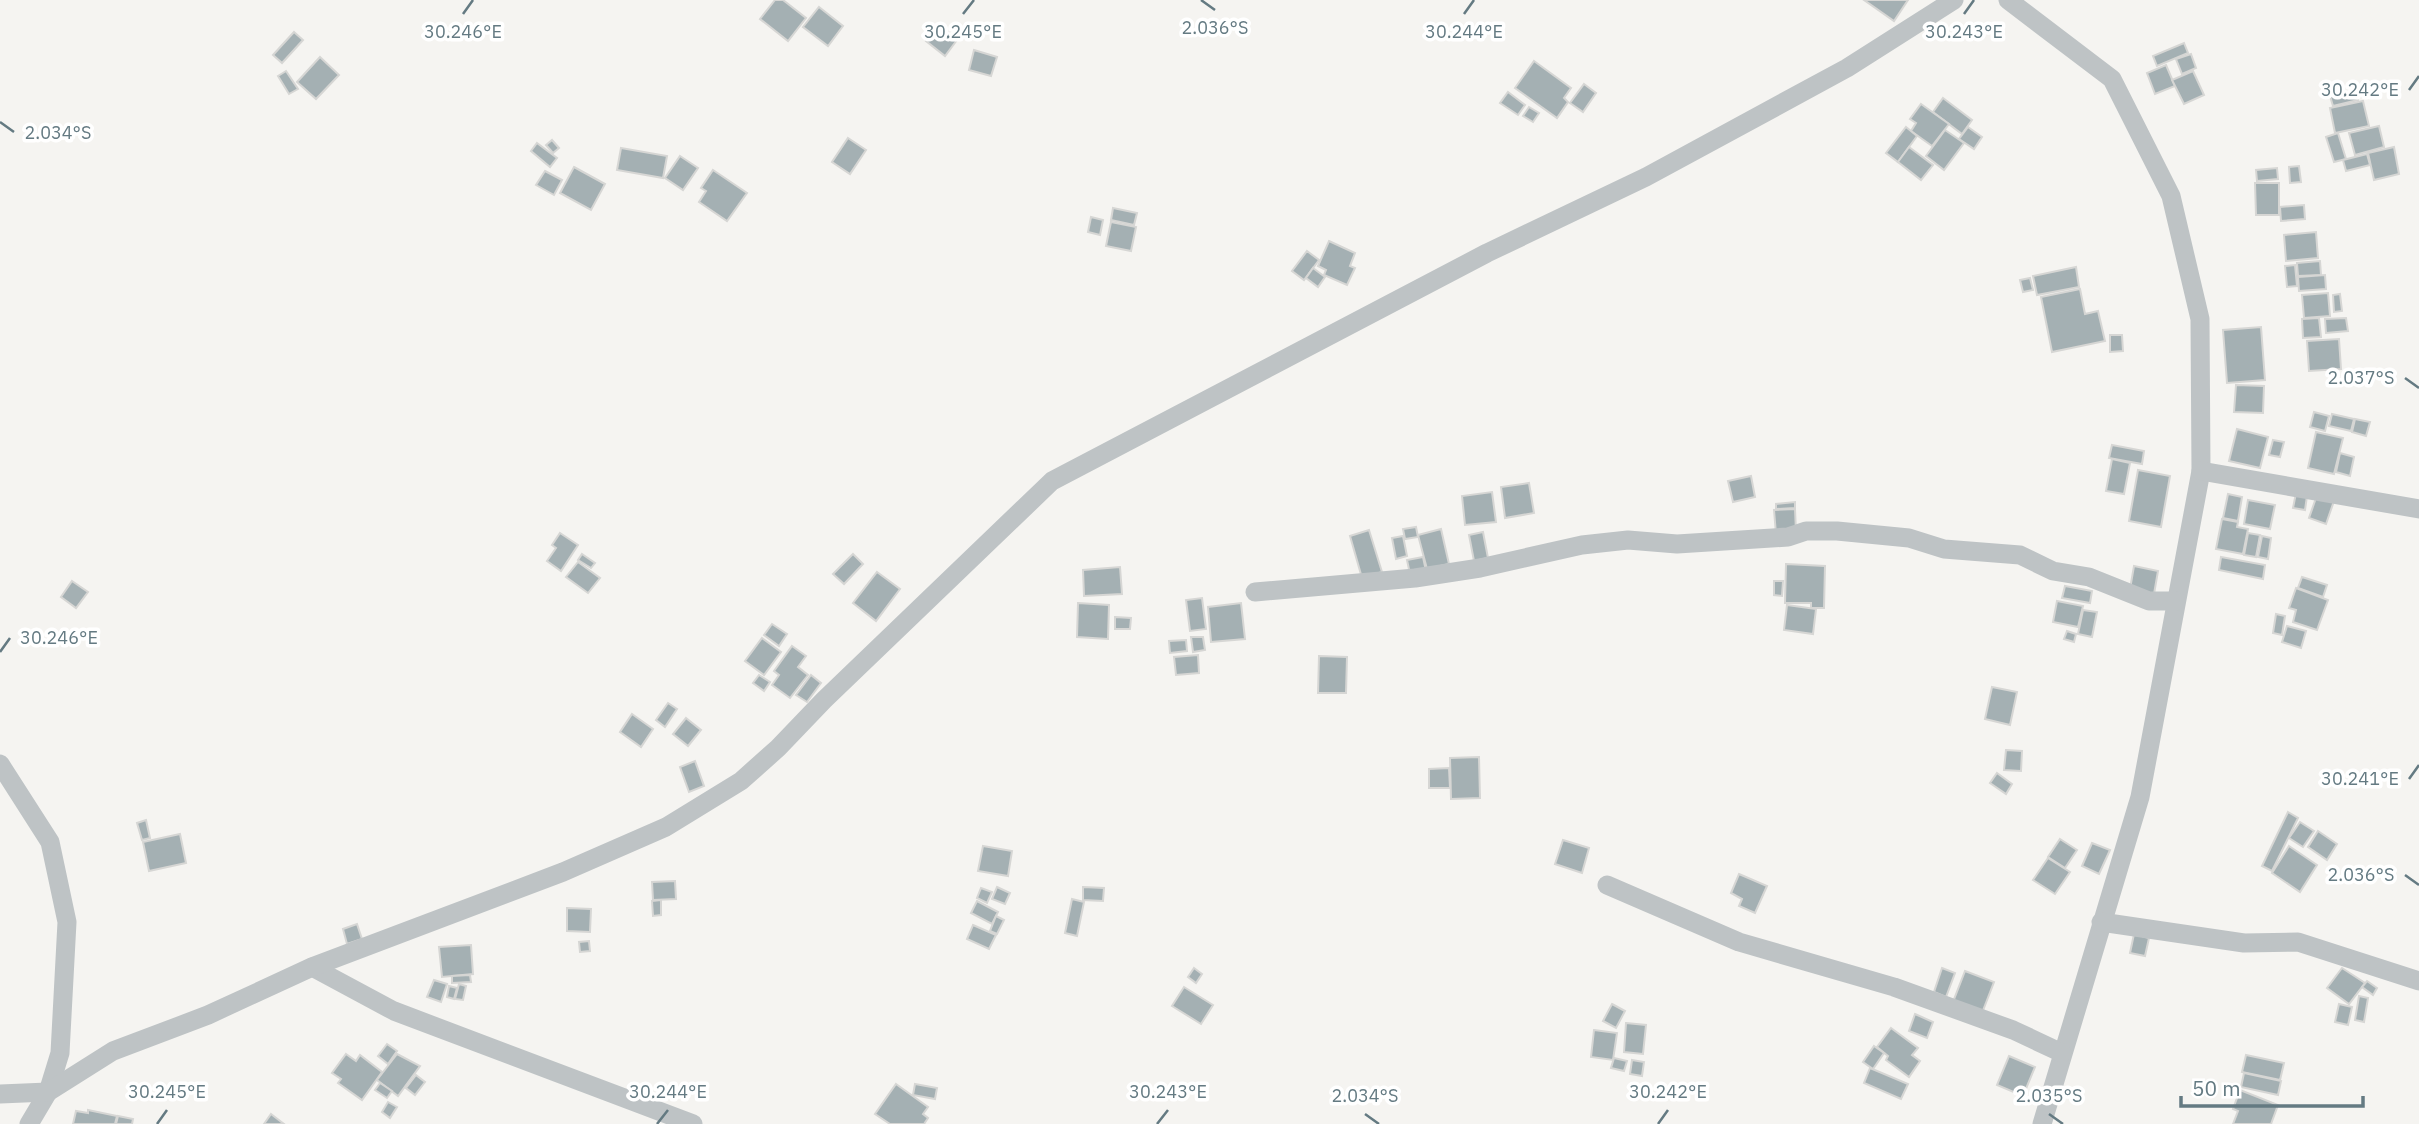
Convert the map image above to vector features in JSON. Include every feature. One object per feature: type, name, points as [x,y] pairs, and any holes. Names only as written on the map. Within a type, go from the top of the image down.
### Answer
[{"type":"street","points":[[0,1094],[48,1092],[113,1051],[208,1015],[312,967],[563,872],[666,827],[741,781],[778,748],[824,700],[1052,481],[1487,253],[1647,177],[1847,68],[1954,0]]},
{"type":"street","points":[[2008,0],[2112,79],[2171,196],[2200,319],[2201,471],[2140,797],[2042,1124]]},
{"type":"street","points":[[2201,471],[2419,509]]},
{"type":"street","points":[[1255,592],[1415,578],[1480,568],[1515,558],[1594,543],[1628,540],[1676,544],[1837,531],[1909,538],[1944,549],[2020,555],[2053,571],[2090,577],[2149,601],[2176,601]]},
{"type":"street","points":[[0,764],[50,842],[67,922],[60,1053],[48,1092],[29,1124]]},
{"type":"street","points":[[1607,885],[1739,942],[1894,987],[2013,1030],[2062,1054]]},
{"type":"street","points":[[2101,922],[2244,943],[2298,942],[2419,981]]},
{"type":"street","points":[[312,967],[394,1011],[693,1124]]},
{"type":"building","points":[[775,0],[783,0],[806,18],[788,41],[760,19]]},
{"type":"building","points":[[1864,0],[1908,0],[1894,21]]},
{"type":"building","points":[[819,7],[843,26],[828,46],[803,27]]},
{"type":"building","points":[[938,25],[957,40],[945,56],[926,41]]},
{"type":"building","points":[[294,32],[303,40],[282,63],[273,55]]},
{"type":"building","points":[[2184,43],[2188,53],[2157,66],[2153,56]]},
{"type":"building","points":[[974,50],[997,57],[991,76],[969,70]]},
{"type":"building","points":[[2191,54],[2196,68],[2182,74],[2176,59]]},
{"type":"building","points":[[320,57],[339,75],[316,99],[297,82]]},
{"type":"building","points":[[1534,61],[1571,88],[1564,98],[1568,102],[1557,118],[1515,88]]},
{"type":"building","points":[[2166,65],[2175,86],[2155,94],[2147,73]]},
{"type":"building","points":[[286,71],[298,89],[289,94],[278,76]]},
{"type":"building","points":[[2193,71],[2204,95],[2184,104],[2172,80]]},
{"type":"building","points":[[1584,84],[1596,93],[1583,112],[1570,103]]},
{"type":"building","points":[[2356,90],[2358,100],[2333,106],[2330,96]]},
{"type":"building","points":[[1508,92],[1525,105],[1518,115],[1500,103]]},
{"type":"building","points":[[1943,98],[1972,120],[1962,134],[1933,112]]},
{"type":"building","points":[[2363,101],[2369,126],[2335,133],[2330,108]]},
{"type":"building","points":[[1921,104],[1949,124],[1932,146],[1911,131],[1916,123],[1910,119]]},
{"type":"building","points":[[1529,107],[1539,113],[1533,122],[1523,116]]},
{"type":"building","points":[[2379,126],[2384,147],[2355,155],[2349,133]]},
{"type":"building","points":[[1906,127],[1917,136],[1898,162],[1886,153]]},
{"type":"building","points":[[1968,127],[1982,137],[1974,149],[1959,139]]},
{"type":"building","points":[[1945,130],[1964,143],[1944,170],[1926,156]]},
{"type":"building","points":[[2338,133],[2346,159],[2334,162],[2326,137]]},
{"type":"building","points":[[848,138],[866,150],[850,174],[832,162]]},
{"type":"building","points":[[552,140],[559,148],[553,153],[546,145]]},
{"type":"building","points":[[537,143],[557,158],[550,167],[531,151]]},
{"type":"building","points":[[1909,147],[1933,165],[1921,180],[1898,162]]},
{"type":"building","points":[[2394,147],[2399,174],[2374,180],[2368,153]]},
{"type":"building","points":[[621,148],[667,156],[663,178],[617,170]]},
{"type":"building","points":[[2367,154],[2370,165],[2346,171],[2343,160]]},
{"type":"building","points":[[680,156],[698,168],[683,190],[665,178]]},
{"type":"building","points":[[2299,166],[2301,182],[2290,183],[2289,167]]},
{"type":"building","points":[[574,167],[605,184],[591,210],[560,193]]},
{"type":"building","points":[[2277,168],[2278,179],[2257,181],[2256,170]]},
{"type":"building","points":[[713,170],[747,193],[727,221],[699,202],[706,191],[701,188]]},
{"type":"building","points":[[545,171],[562,180],[554,195],[536,185]]},
{"type":"building","points":[[2255,183],[2279,183],[2279,215],[2256,215]]},
{"type":"building","points":[[2304,205],[2305,219],[2281,221],[2280,207]]},
{"type":"building","points":[[1113,208],[1137,213],[1134,225],[1111,220]]},
{"type":"building","points":[[1091,217],[1103,220],[1100,235],[1088,232]]},
{"type":"building","points":[[1111,222],[1136,227],[1131,251],[1106,246]]},
{"type":"building","points":[[2316,232],[2318,258],[2286,261],[2284,235]]},
{"type":"building","points":[[1329,241],[1355,253],[1350,266],[1355,268],[1347,285],[1324,275],[1326,270],[1318,266]]},
{"type":"building","points":[[1307,251],[1319,260],[1304,280],[1292,271]]},
{"type":"building","points":[[2320,261],[2321,275],[2298,276],[2297,263]]},
{"type":"building","points":[[2295,265],[2297,286],[2287,287],[2285,266]]},
{"type":"building","points":[[2076,267],[2079,287],[2037,295],[2033,276]]},
{"type":"building","points":[[1313,268],[1325,277],[1318,287],[1306,278]]},
{"type":"building","points":[[2325,275],[2326,289],[2299,291],[2298,277]]},
{"type":"building","points":[[2030,278],[2033,290],[2023,292],[2020,280]]},
{"type":"building","points":[[2080,289],[2085,314],[2098,311],[2105,341],[2052,352],[2041,297]]},
{"type":"building","points":[[2328,293],[2330,316],[2304,318],[2302,295]]},
{"type":"building","points":[[2340,294],[2342,311],[2334,312],[2333,295]]},
{"type":"building","points":[[2319,318],[2321,337],[2303,338],[2302,319]]},
{"type":"building","points":[[2346,318],[2348,331],[2326,333],[2325,319]]},
{"type":"building","points":[[2261,327],[2265,380],[2227,383],[2223,330]]},
{"type":"building","points":[[2110,335],[2122,335],[2123,351],[2110,352]]},
{"type":"building","points":[[2339,339],[2341,369],[2309,371],[2307,341]]},
{"type":"building","points":[[2236,385],[2264,386],[2263,413],[2234,412]]},
{"type":"building","points":[[2314,412],[2329,416],[2325,431],[2310,427]]},
{"type":"building","points":[[2332,414],[2354,419],[2351,431],[2329,426]]},
{"type":"building","points":[[2355,419],[2370,422],[2366,436],[2352,432]]},
{"type":"building","points":[[2237,429],[2268,437],[2260,468],[2229,461]]},
{"type":"building","points":[[2316,432],[2343,438],[2334,474],[2308,468]]},
{"type":"building","points":[[2273,440],[2284,442],[2280,457],[2269,455]]},
{"type":"building","points":[[2112,445],[2144,451],[2142,464],[2109,458]]},
{"type":"building","points":[[2340,453],[2354,457],[2350,476],[2336,472]]},
{"type":"building","points":[[2112,459],[2130,463],[2124,494],[2106,491]]},
{"type":"building","points":[[2138,470],[2170,476],[2161,527],[2129,521]]},
{"type":"building","points":[[1751,476],[1755,497],[1733,502],[1728,481]]},
{"type":"building","points":[[1529,483],[1534,513],[1505,518],[1501,487]]},
{"type":"building","points":[[1492,492],[1496,522],[1465,525],[1462,496]]},
{"type":"building","points":[[2296,493],[2307,496],[2305,510],[2293,508]]},
{"type":"building","points":[[2228,494],[2242,497],[2238,521],[2223,518]]},
{"type":"building","points":[[2317,495],[2334,501],[2326,524],[2309,518]]},
{"type":"building","points":[[2248,500],[2275,505],[2270,529],[2244,524]]},
{"type":"building","points":[[1795,502],[1795,508],[1776,509],[1776,504]]},
{"type":"building","points":[[1795,509],[1796,532],[1776,534],[1774,510]]},
{"type":"building","points":[[2222,519],[2238,522],[2237,527],[2248,529],[2243,554],[2216,549]]},
{"type":"building","points":[[1416,527],[1418,537],[1405,539],[1403,529]]},
{"type":"building","points":[[1441,529],[1449,564],[1427,569],[1418,535]]},
{"type":"building","points":[[1369,530],[1382,572],[1362,578],[1350,536]]},
{"type":"building","points":[[1483,532],[1488,558],[1474,561],[1469,535]]},
{"type":"building","points":[[560,533],[578,545],[561,571],[547,561],[556,548],[552,545]]},
{"type":"building","points":[[2248,533],[2260,535],[2256,557],[2244,555]]},
{"type":"building","points":[[1403,536],[1407,556],[1396,559],[1392,538]]},
{"type":"building","points":[[2262,536],[2271,538],[2268,559],[2258,557]]},
{"type":"building","points":[[582,554],[595,563],[591,568],[578,560]]},
{"type":"building","points":[[853,554],[863,564],[844,584],[833,574]]},
{"type":"building","points":[[1423,557],[1426,571],[1410,574],[1407,560]]},
{"type":"building","points":[[2221,557],[2265,565],[2263,579],[2219,570]]},
{"type":"building","points":[[578,562],[600,578],[588,593],[566,577]]},
{"type":"building","points":[[1786,564],[1825,566],[1824,608],[1811,608],[1811,603],[1785,603]]},
{"type":"building","points":[[2134,566],[2158,571],[2154,594],[2130,589]]},
{"type":"building","points":[[1120,567],[1122,594],[1084,596],[1083,570]]},
{"type":"building","points":[[877,572],[900,589],[876,621],[853,603]]},
{"type":"building","points":[[2302,577],[2327,585],[2323,597],[2298,588]]},
{"type":"building","points":[[72,581],[88,592],[76,608],[61,597]]},
{"type":"building","points":[[1774,581],[1783,581],[1782,596],[1774,595]]},
{"type":"building","points":[[2065,586],[2092,591],[2090,603],[2062,598]]},
{"type":"building","points":[[2296,588],[2328,600],[2317,630],[2293,622],[2296,610],[2289,608]]},
{"type":"building","points":[[1202,598],[1206,629],[1190,631],[1186,600]]},
{"type":"building","points":[[2057,601],[2083,606],[2078,627],[2053,622]]},
{"type":"building","points":[[1078,603],[1109,605],[1108,639],[1077,637]]},
{"type":"building","points":[[1241,603],[1245,639],[1211,642],[1208,607]]},
{"type":"building","points":[[1787,605],[1816,609],[1813,634],[1784,630]]},
{"type":"building","points":[[2083,610],[2097,612],[2092,637],[2078,634]]},
{"type":"building","points":[[2276,614],[2285,616],[2282,635],[2273,633]]},
{"type":"building","points":[[1115,617],[1131,618],[1130,629],[1115,629]]},
{"type":"building","points":[[772,624],[787,634],[779,646],[764,635]]},
{"type":"building","points":[[2287,626],[2306,631],[2301,648],[2282,642]]},
{"type":"building","points":[[2067,631],[2076,634],[2074,642],[2064,639]]},
{"type":"building","points":[[1191,637],[1203,637],[1205,650],[1193,652]]},
{"type":"building","points":[[762,638],[781,652],[764,675],[745,661]]},
{"type":"building","points":[[1186,640],[1187,651],[1170,653],[1169,641]]},
{"type":"building","points":[[792,646],[806,656],[798,667],[808,675],[790,698],[772,685],[779,675],[774,671]]},
{"type":"building","points":[[1198,655],[1199,673],[1176,675],[1174,657]]},
{"type":"building","points":[[1319,656],[1347,657],[1346,693],[1318,693]]},
{"type":"building","points":[[759,675],[770,682],[764,691],[753,683]]},
{"type":"building","points":[[811,675],[821,683],[807,702],[796,695]]},
{"type":"building","points":[[1992,687],[2017,692],[2010,725],[1985,719]]},
{"type":"building","points":[[668,703],[677,709],[665,727],[656,720]]},
{"type":"building","points":[[632,714],[653,729],[641,747],[620,732]]},
{"type":"building","points":[[686,718],[701,730],[688,746],[673,734]]},
{"type":"building","points":[[2006,750],[2022,751],[2021,771],[2004,770]]},
{"type":"building","points":[[1479,757],[1480,798],[1451,799],[1450,758]]},
{"type":"building","points":[[695,761],[704,786],[689,792],[680,767]]},
{"type":"building","points":[[1449,768],[1450,788],[1429,788],[1429,769]]},
{"type":"building","points":[[1997,773],[2012,784],[2006,794],[1990,783]]},
{"type":"building","points":[[2288,812],[2298,818],[2272,871],[2262,866]]},
{"type":"building","points":[[146,820],[150,838],[142,840],[137,823]]},
{"type":"building","points":[[2300,822],[2314,831],[2303,847],[2289,838]]},
{"type":"building","points":[[2318,831],[2337,844],[2327,860],[2308,847]]},
{"type":"building","points":[[180,834],[186,863],[149,871],[143,842]]},
{"type":"building","points":[[2060,839],[2077,850],[2065,868],[2048,857]]},
{"type":"building","points":[[1563,840],[1589,848],[1582,873],[1555,864]]},
{"type":"building","points":[[2092,843],[2110,850],[2099,874],[2082,866]]},
{"type":"building","points":[[983,846],[1012,851],[1008,876],[978,871]]},
{"type":"building","points":[[2289,846],[2317,865],[2300,892],[2272,873]]},
{"type":"building","points":[[2048,858],[2070,872],[2055,894],[2033,880]]},
{"type":"building","points":[[1739,874],[1767,886],[1755,913],[1739,906],[1742,899],[1731,893]]},
{"type":"building","points":[[675,881],[676,899],[653,900],[652,882]]},
{"type":"building","points":[[997,887],[1010,893],[1005,904],[992,899]]},
{"type":"building","points":[[1083,887],[1104,888],[1103,901],[1083,900]]},
{"type":"building","points":[[981,888],[992,892],[987,903],[977,898]]},
{"type":"building","points":[[1072,899],[1084,902],[1077,936],[1065,933]]},
{"type":"building","points":[[661,900],[661,915],[653,916],[652,901]]},
{"type":"building","points":[[977,901],[998,912],[992,924],[971,913]]},
{"type":"building","points":[[567,908],[591,909],[590,932],[567,931]]},
{"type":"building","points":[[996,916],[1004,920],[997,934],[990,931]]},
{"type":"building","points":[[357,924],[362,939],[347,944],[343,929]]},
{"type":"building","points":[[973,925],[996,935],[989,949],[967,939]]},
{"type":"building","points":[[2134,934],[2149,938],[2145,956],[2130,953]]},
{"type":"building","points":[[589,941],[590,951],[580,952],[579,942]]},
{"type":"building","points":[[471,945],[473,974],[442,977],[439,947]]},
{"type":"building","points":[[1194,968],[1202,974],[1196,983],[1188,977]]},
{"type":"building","points":[[1942,968],[1955,973],[1946,997],[1934,992]]},
{"type":"building","points":[[2342,968],[2365,983],[2349,1004],[2327,988]]},
{"type":"building","points":[[1965,971],[1994,982],[1982,1013],[1953,1002]]},
{"type":"building","points":[[470,975],[471,982],[452,983],[452,976]]},
{"type":"building","points":[[434,980],[447,984],[441,1002],[427,997]]},
{"type":"building","points":[[2367,981],[2377,988],[2373,995],[2362,987]]},
{"type":"building","points":[[459,984],[466,986],[463,1000],[455,999]]},
{"type":"building","points":[[449,986],[457,988],[454,999],[447,997]]},
{"type":"building","points":[[1184,987],[1213,1005],[1201,1024],[1172,1006]]},
{"type":"building","points":[[2359,996],[2368,998],[2364,1022],[2355,1020]]},
{"type":"building","points":[[1612,1004],[1625,1011],[1616,1028],[1603,1021]]},
{"type":"building","points":[[2339,1004],[2352,1007],[2348,1025],[2335,1022]]},
{"type":"building","points":[[1915,1014],[1933,1022],[1927,1038],[1909,1031]]},
{"type":"building","points":[[1626,1023],[1646,1025],[1643,1054],[1624,1052]]},
{"type":"building","points":[[1891,1028],[1918,1048],[1912,1055],[1920,1061],[1909,1077],[1886,1060],[1888,1056],[1877,1047]]},
{"type":"building","points":[[1594,1030],[1617,1033],[1613,1060],[1591,1057]]},
{"type":"building","points":[[387,1044],[397,1051],[388,1064],[378,1056]]},
{"type":"building","points":[[1874,1046],[1884,1053],[1873,1069],[1863,1062]]},
{"type":"building","points":[[346,1054],[356,1061],[360,1055],[382,1072],[362,1100],[338,1083],[341,1079],[332,1073]]},
{"type":"building","points":[[397,1054],[420,1066],[398,1096],[377,1080]]},
{"type":"building","points":[[2246,1055],[2284,1063],[2280,1080],[2242,1072]]},
{"type":"building","points":[[2009,1056],[2035,1067],[2023,1096],[1997,1085]]},
{"type":"building","points":[[1614,1058],[1627,1061],[1624,1071],[1611,1068]]},
{"type":"building","points":[[1632,1060],[1644,1062],[1642,1076],[1630,1074]]},
{"type":"building","points":[[1870,1068],[1908,1084],[1901,1099],[1864,1083]]},
{"type":"building","points":[[2244,1073],[2281,1081],[2278,1095],[2241,1087]]},
{"type":"building","points":[[416,1075],[425,1082],[415,1095],[406,1088]]},
{"type":"building","points":[[380,1083],[392,1091],[387,1098],[375,1090]]},
{"type":"building","points":[[896,1084],[928,1107],[923,1114],[928,1118],[924,1124],[890,1124],[875,1114]]},
{"type":"building","points":[[915,1084],[937,1088],[935,1099],[913,1095]]},
{"type":"building","points":[[2240,1090],[2278,1105],[2271,1124],[2233,1124],[2238,1111],[2233,1109]]},
{"type":"building","points":[[388,1102],[397,1107],[390,1118],[382,1112]]},
{"type":"building","points":[[88,1110],[117,1116],[115,1124],[73,1124],[76,1111],[88,1113]]},
{"type":"building","points":[[271,1114],[284,1124],[264,1124]]},
{"type":"building","points":[[118,1116],[133,1119],[132,1124],[116,1124]]}]
